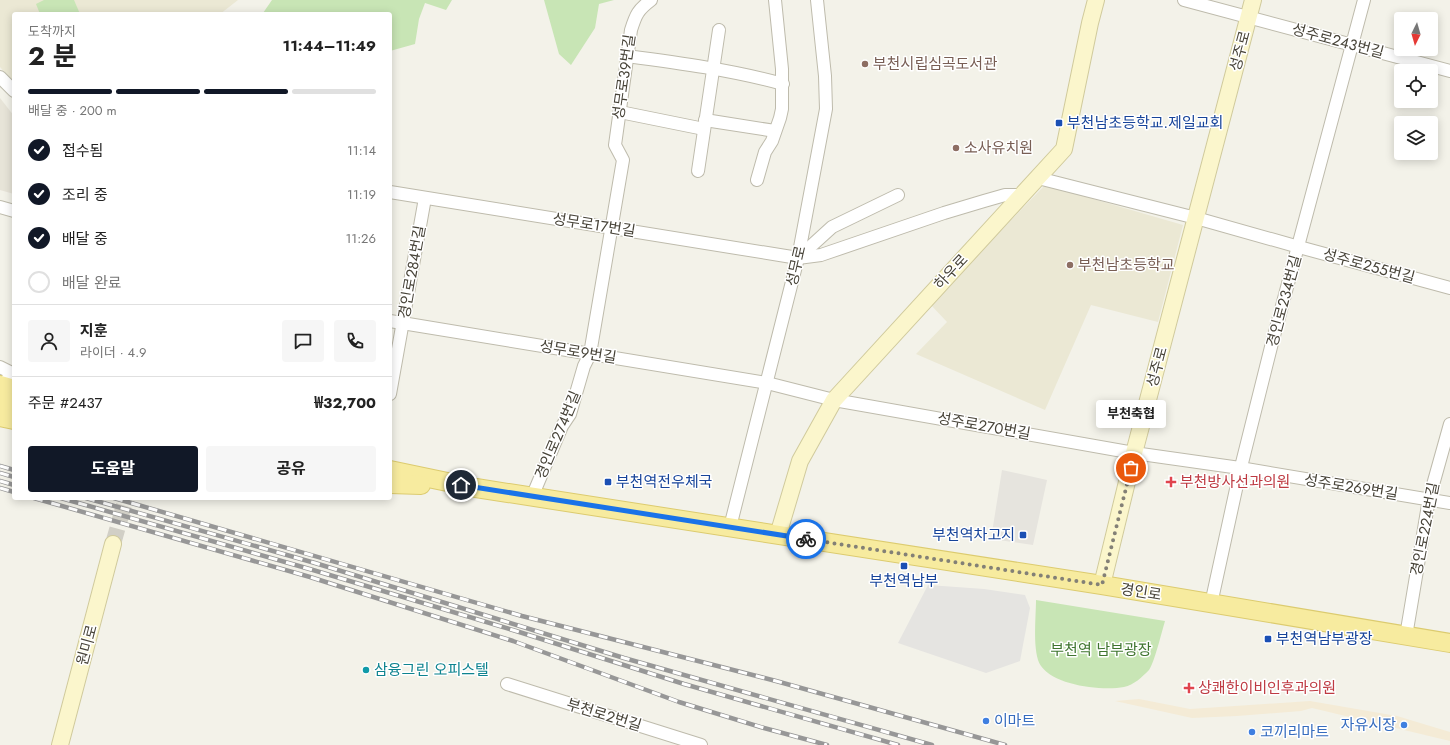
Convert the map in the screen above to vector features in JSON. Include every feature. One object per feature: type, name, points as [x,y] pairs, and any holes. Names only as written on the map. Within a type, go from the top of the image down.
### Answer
[{"type":"main road","points":[[6,381],[12,398]]},
{"type":"main road","points":[[0,417],[12,420]]},
{"type":"main road","name":"경인로","points":[[392,461],[476,488]]},
{"type":"main road","name":"경인로","points":[[392,470],[476,488],[1102,585],[1450,643]]},
{"type":"main road","name":"경인로","points":[[392,484],[476,488]]},
{"type":"street","name":"성무로39번길","points":[[622,160],[615,145],[631,30],[634,18],[640,9],[651,0]]},
{"type":"street","points":[[757,180],[765,152],[772,141],[781,114],[783,84],[774,0]]},
{"type":"street","name":"성무로","points":[[730,527],[798,258],[826,109],[825,76],[817,0]]},
{"type":"street","name":"하우로","points":[[778,534],[800,461],[834,400],[1064,150],[1096,0]]},
{"type":"street","name":"성주로243번길","points":[[1184,0],[1450,71]]},
{"type":"street","name":"성주로","points":[[1102,585],[1134,453],[1253,0]]},
{"type":"street","name":"경인로234번길","points":[[1212,604],[1240,468],[1364,0]]},
{"type":"street","points":[[698,171],[719,30]]},
{"type":"street","points":[[627,56],[675,62],[746,74],[783,84]]},
{"type":"street","points":[[0,76],[12,89]]},
{"type":"street","points":[[620,112],[705,125],[775,131]]},
{"type":"street","name":"경인로274번길","points":[[532,497],[562,426],[570,414],[584,366],[590,354],[622,160]]},
{"type":"street","points":[[1038,178],[1196,218]]},
{"type":"street","name":"성무로17번길","points":[[392,192],[798,258],[812,257],[828,253],[944,213],[1005,195],[1022,195]]},
{"type":"street","points":[[798,258],[832,227],[898,195]]},
{"type":"street","name":"경인로284번길","points":[[392,383],[425,198]]},
{"type":"street","points":[[0,207],[12,210]]},
{"type":"street","name":"성주로255번길","points":[[1196,218],[1450,288]]},
{"type":"street","name":"성무로9번길","points":[[392,321],[767,383],[834,400]]},
{"type":"street","name":"성주로270번길","points":[[834,400],[1134,453]]},
{"type":"street","points":[[0,404],[12,407]]},
{"type":"street","name":"경인로224번길","points":[[1406,636],[1429,499],[1450,424]]},
{"type":"street","name":"성주로269번길","points":[[1134,453],[1240,468],[1450,503]]},
{"type":"street","points":[[392,477],[476,488]]},
{"type":"street","name":"원미로","points":[[60,745],[114,544]]},
{"type":"street","name":"부천로2번길","points":[[507,684],[701,745]]},
{"type":"shaded area","points":[[0,0],[238,0],[223,12],[12,12],[12,81],[0,67]]},
{"type":"shaded area","points":[[0,98],[12,113],[12,193],[0,190]]},
{"type":"shaded area","name":"부천남초등학교","points":[[1045,185],[1183,225],[1158,322],[1091,305],[1045,410],[916,354],[947,322],[930,304]]},
{"type":"shaded area","points":[[1002,470],[1047,480],[1033,545],[991,539]]},
{"type":"shaded area","points":[[928,585],[984,589],[1025,595],[1030,608],[1020,661],[986,673],[898,643]]},
{"type":"shaded area","name":"자유시장","points":[[1139,699],[1190,709],[1310,701],[1397,716],[1450,732],[1450,741],[1312,708],[1301,711],[1192,718],[1115,701]]},
{"type":"green space","points":[[44,0],[74,0],[79,12],[39,12],[36,4]]},
{"type":"green space","points":[[272,0],[452,0],[446,10],[425,3],[419,19],[415,44],[392,50],[392,12],[264,12]]},
{"type":"green space","points":[[544,0],[614,0],[599,4],[595,28],[571,65],[559,54]]},
{"type":"green space","name":"부천역 남부광장","points":[[1036,600],[1165,621],[1151,667],[1134,683],[1124,687],[1115,688],[1080,686],[1057,678],[1048,673],[1041,666],[1036,653]]},
{"type":"tunnel","points":[[113,544],[125,500]]},
{"type":"railway","points":[[0,466],[12,469]]},
{"type":"railway","points":[[0,473],[12,476]]},
{"type":"railway","points":[[0,481],[12,484]]},
{"type":"railway","points":[[0,488],[12,491]]},
{"type":"railway","points":[[41,500],[310,577],[513,641],[679,702],[764,728],[827,745]]},
{"type":"railway","points":[[68,500],[313,570],[516,631],[684,684],[898,745]]},
{"type":"railway","points":[[93,500],[315,563],[624,658],[932,745]]},
{"type":"railway","points":[[121,500],[522,616],[776,681],[1005,745]]},
{"type":"way so far","points":[[806,539],[1102,585],[1131,468]]},
{"type":"place","name":"부천시립심곡도서관","points":[[865,64]]},
{"type":"place","name":"부천남초등학교.제일교회","points":[[1059,123]]},
{"type":"place","name":"소사유치원","points":[[956,148]]},
{"type":"place","name":"부천남초등학교","points":[[1070,265]]},
{"type":"place","name":"부천축협","points":[[1131,468]]},
{"type":"place","name":"부천역전우체국","points":[[608,482]]},
{"type":"place","name":"부천방사선과의원","points":[[1171,482]]},
{"type":"place","name":"부천역차고지","points":[[1023,535]]},
{"type":"place","name":"부천역남부","points":[[904,566]]},
{"type":"place","name":"부천역남부광장","points":[[1268,639]]},
{"type":"place","name":"삼융그린 오피스텔","points":[[366,670]]},
{"type":"place","name":"상쾌한이비인후과의원","points":[[1189,688]]},
{"type":"place","name":"이마트","points":[[986,721]]},
{"type":"place","name":"자유시장","points":[[1404,725]]},
{"type":"place","name":"코끼리마트","points":[[1252,732]]},
{"type":"route","points":[[461,485],[490,491],[806,539]]}]
